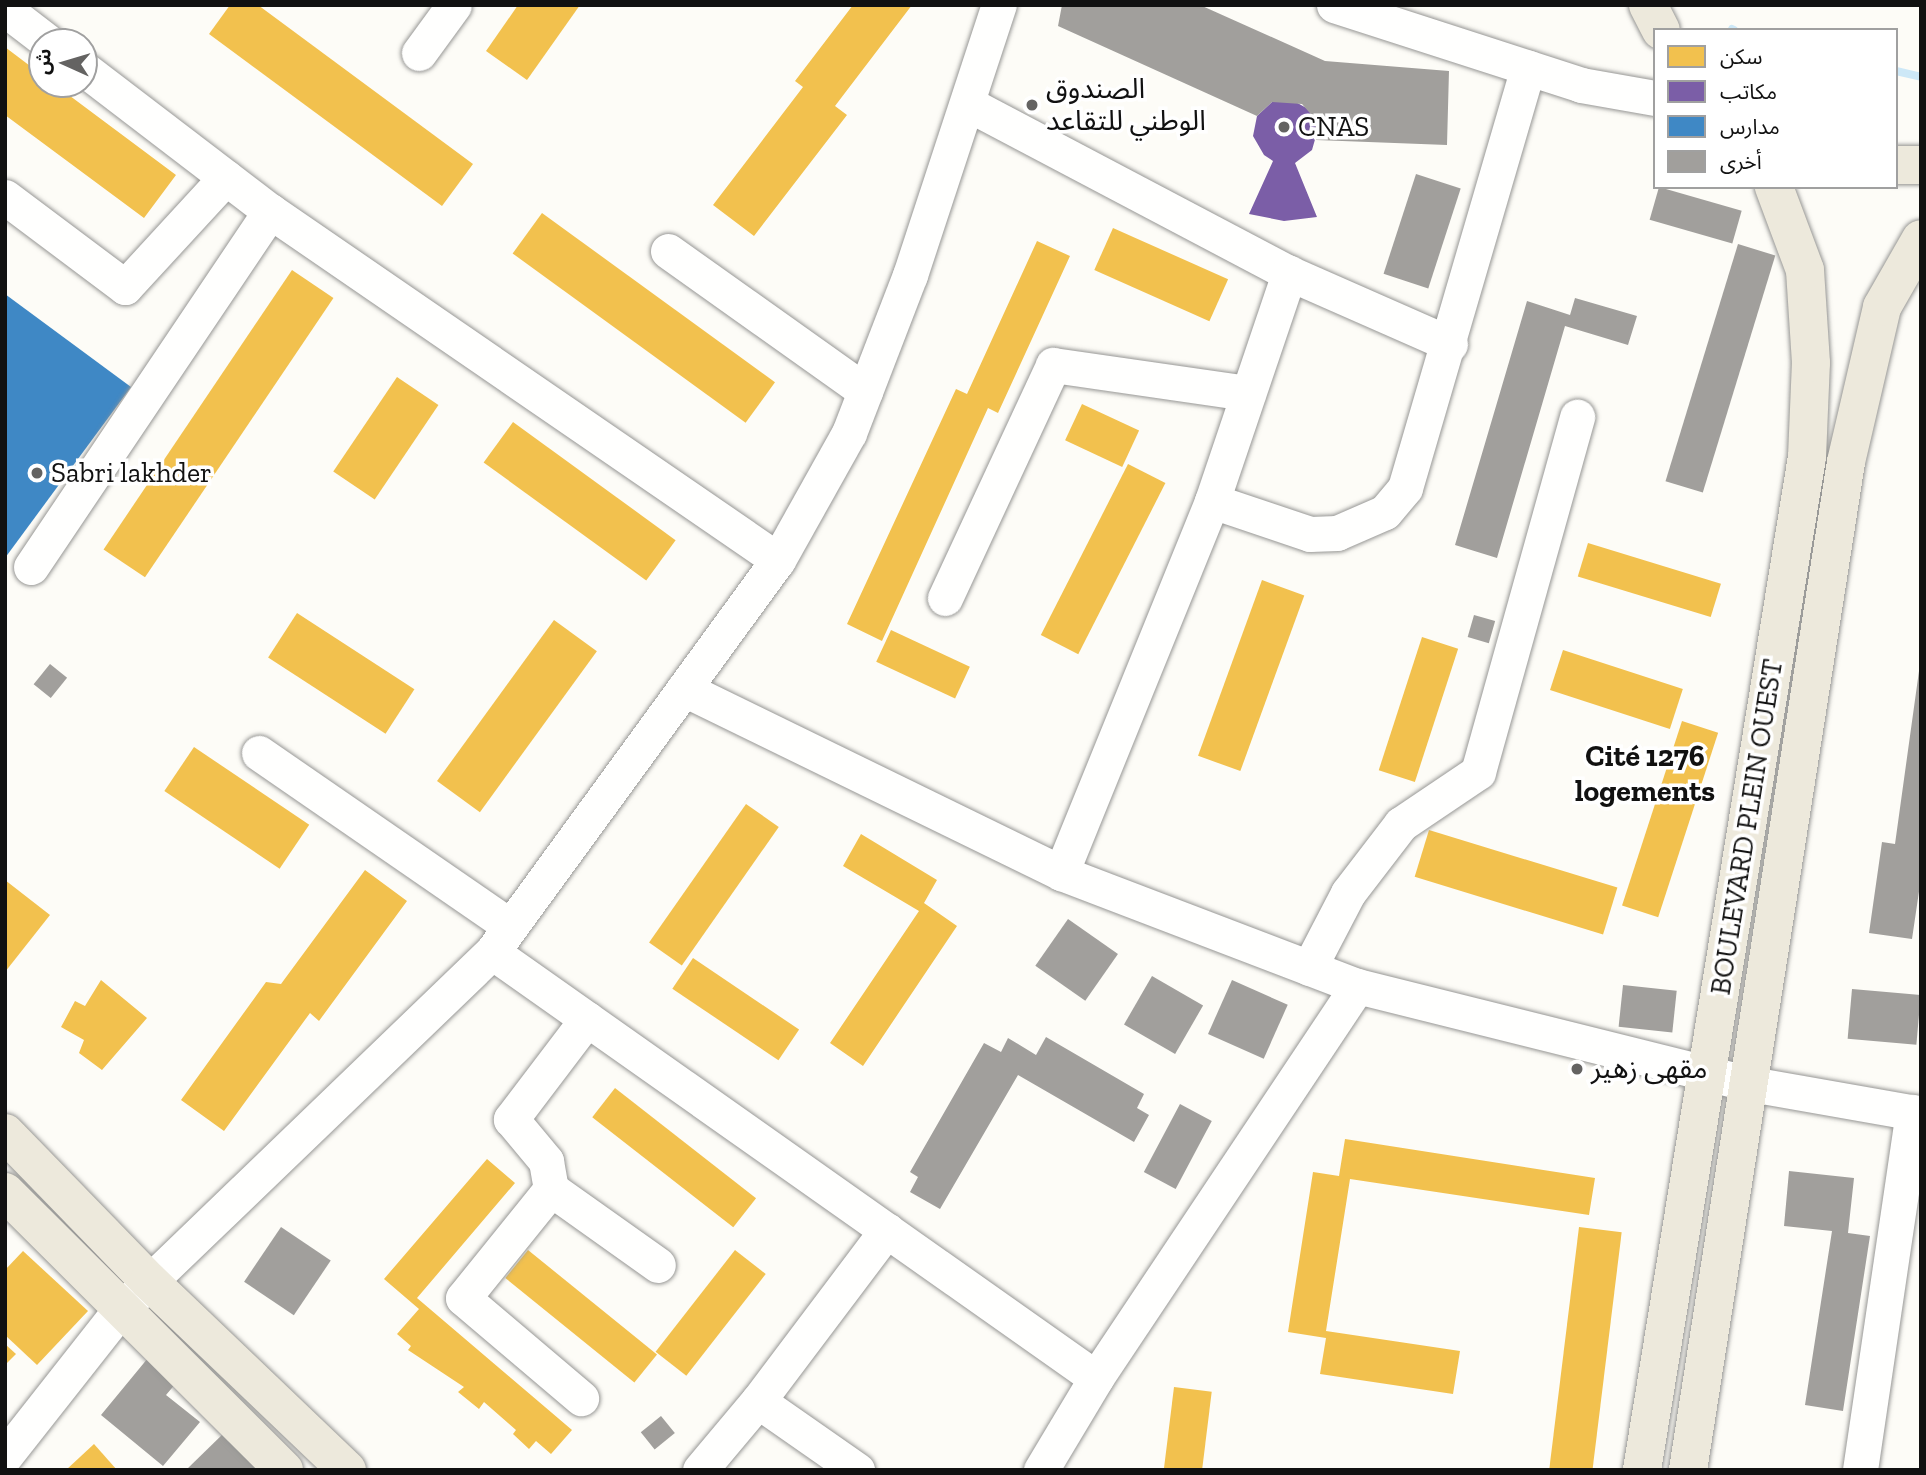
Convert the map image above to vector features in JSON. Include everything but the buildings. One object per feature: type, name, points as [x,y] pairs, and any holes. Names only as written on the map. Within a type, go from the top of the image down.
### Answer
[{"type":"main road","points":[[1648,5],[1660,28]]},
{"type":"main road","points":[[1898,165],[1921,164]]},
{"type":"main road","name":"BOULEVARD PLEIN OUEST","points":[[1642,1470],[1807,457],[1811,363],[1805,270],[1775,189]]},
{"type":"main road","name":"BOULEVARD PLEIN OUEST","points":[[1688,1470],[1751,1084],[1846,462],[1882,307],[1921,239]]},
{"type":"main road","points":[[5,1133],[149,1281],[347,1470]]},
{"type":"main road","points":[[5,1192],[120,1310],[284,1470]]},
{"type":"street","points":[[419,53],[454,5]]},
{"type":"street","points":[[8,1447],[120,1310],[501,939],[778,560],[849,433],[970,105],[999,5]]},
{"type":"street","points":[[1334,5],[1608,92],[1653,98]]},
{"type":"street","points":[[5,9],[30,28]]},
{"type":"street","points":[[1212,501],[1310,534],[1337,533],[1385,512],[1405,488],[1450,344],[1528,68]]},
{"type":"street","points":[[98,80],[270,211],[778,560]]},
{"type":"street","points":[[970,105],[1289,273],[1450,344]]},
{"type":"street","points":[[5,197],[125,287],[226,177]]},
{"type":"street","points":[[31,567],[270,211]]},
{"type":"street","points":[[668,251],[865,391]]},
{"type":"street","points":[[1061,873],[1212,501],[1289,273]]},
{"type":"street","points":[[945,598],[1053,365],[1248,393]]},
{"type":"street","points":[[1309,968],[1348,893],[1401,824],[1478,772],[1577,417]]},
{"type":"street","points":[[684,689],[1061,873],[1357,986],[1751,1084],[1917,1113],[1860,1470]]},
{"type":"street","points":[[259,753],[501,939],[587,1019],[1096,1378]]},
{"type":"street","points":[[1041,1470],[1096,1378],[1357,986]]},
{"type":"street","points":[[587,1019],[511,1119],[546,1161],[551,1189],[657,1265]]},
{"type":"street","points":[[551,1189],[463,1298],[581,1398]]},
{"type":"street","points":[[699,1470],[758,1401],[887,1230]]},
{"type":"street","points":[[758,1401],[857,1470]]},
{"type":"waterway","points":[[1898,71],[1921,77]]},
{"type":"place","name":"الصندوق الوطني للتقاعد","points":[[1032,105]]},
{"type":"place","name":"CNAS","points":[[1284,127]]},
{"type":"place","name":"Sabri lakhder","points":[[37,473]]},
{"type":"place","name":"مقهى زهير","points":[[1577,1069]]},
{"type":"district","name":"Cité 1276 logements","points":[[1645,773]]}]
